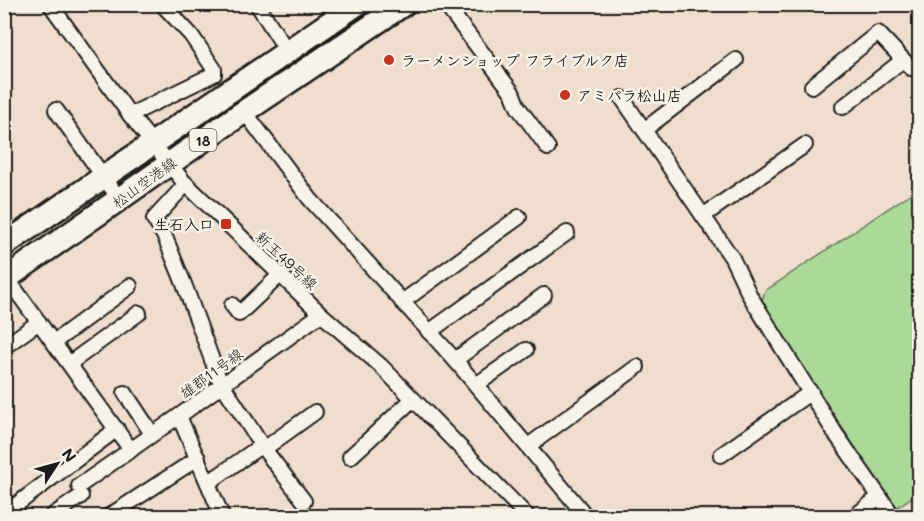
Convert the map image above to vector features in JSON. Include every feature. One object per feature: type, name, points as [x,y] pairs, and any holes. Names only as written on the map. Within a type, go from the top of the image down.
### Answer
[{"type":"main road","name":"松山空港線","points":[[4,245],[357,4]]},
{"type":"main road","name":"松山空港線","points":[[6,278],[244,111],[404,4]]},
{"type":"street","name":"新玉49号線","points":[[50,4],[130,115],[186,184],[321,314],[381,366],[527,516]]},
{"type":"street","points":[[130,115],[214,74],[214,69],[191,35],[162,4]]},
{"type":"street","points":[[257,4],[288,51]]},
{"type":"street","points":[[445,4],[512,92],[518,107],[548,148]]},
{"type":"street","points":[[812,86],[878,33],[911,68],[920,69]]},
{"type":"street","points":[[644,130],[736,60]]},
{"type":"street","points":[[843,107],[903,60]]},
{"type":"street","points":[[204,80],[218,99]]},
{"type":"street","points":[[622,98],[732,258],[750,296],[893,516]]},
{"type":"street","points":[[56,110],[120,200]]},
{"type":"street","points":[[244,111],[310,199],[476,385],[586,516]]},
{"type":"street","points":[[703,216],[805,145]]},
{"type":"street","points":[[186,184],[154,219],[165,237],[223,386],[263,447],[304,501]]},
{"type":"street","points":[[402,302],[519,218]]},
{"type":"street","points":[[429,332],[567,233]]},
{"type":"street","points":[[231,305],[239,314],[280,275]]},
{"type":"street","points":[[6,278],[70,363],[131,450]]},
{"type":"street","points":[[54,342],[130,286]]},
{"type":"street","points":[[454,360],[544,295]]},
{"type":"street","points":[[70,363],[139,313]]},
{"type":"street","name":"雄郡11号線","points":[[217,514],[208,483],[179,416],[321,314]]},
{"type":"street","points":[[4,347],[39,322]]},
{"type":"street","points":[[476,385],[526,350]]},
{"type":"street","points":[[528,446],[637,367]]},
{"type":"street","points":[[721,455],[811,392]]},
{"type":"street","points":[[125,393],[152,434]]},
{"type":"street","points":[[350,457],[412,400]]},
{"type":"street","points":[[208,483],[315,412]]},
{"type":"street","points":[[52,516],[131,450],[179,416]]},
{"type":"street","points":[[4,514],[117,429]]},
{"type":"street","points":[[109,516],[198,458]]},
{"type":"street","points":[[77,495],[79,515]]},
{"type":"street","points":[[855,516],[879,497]]},
{"type":"green space","points":[[919,188],[919,492],[895,509],[761,303],[765,291]]},
{"type":"place","name":"ラーメンショップ フライブルク店","points":[[389,60]]},
{"type":"place","name":"アミパラ松山店","points":[[565,95]]},
{"type":"place","name":"生石入口","points":[[226,224]]}]
